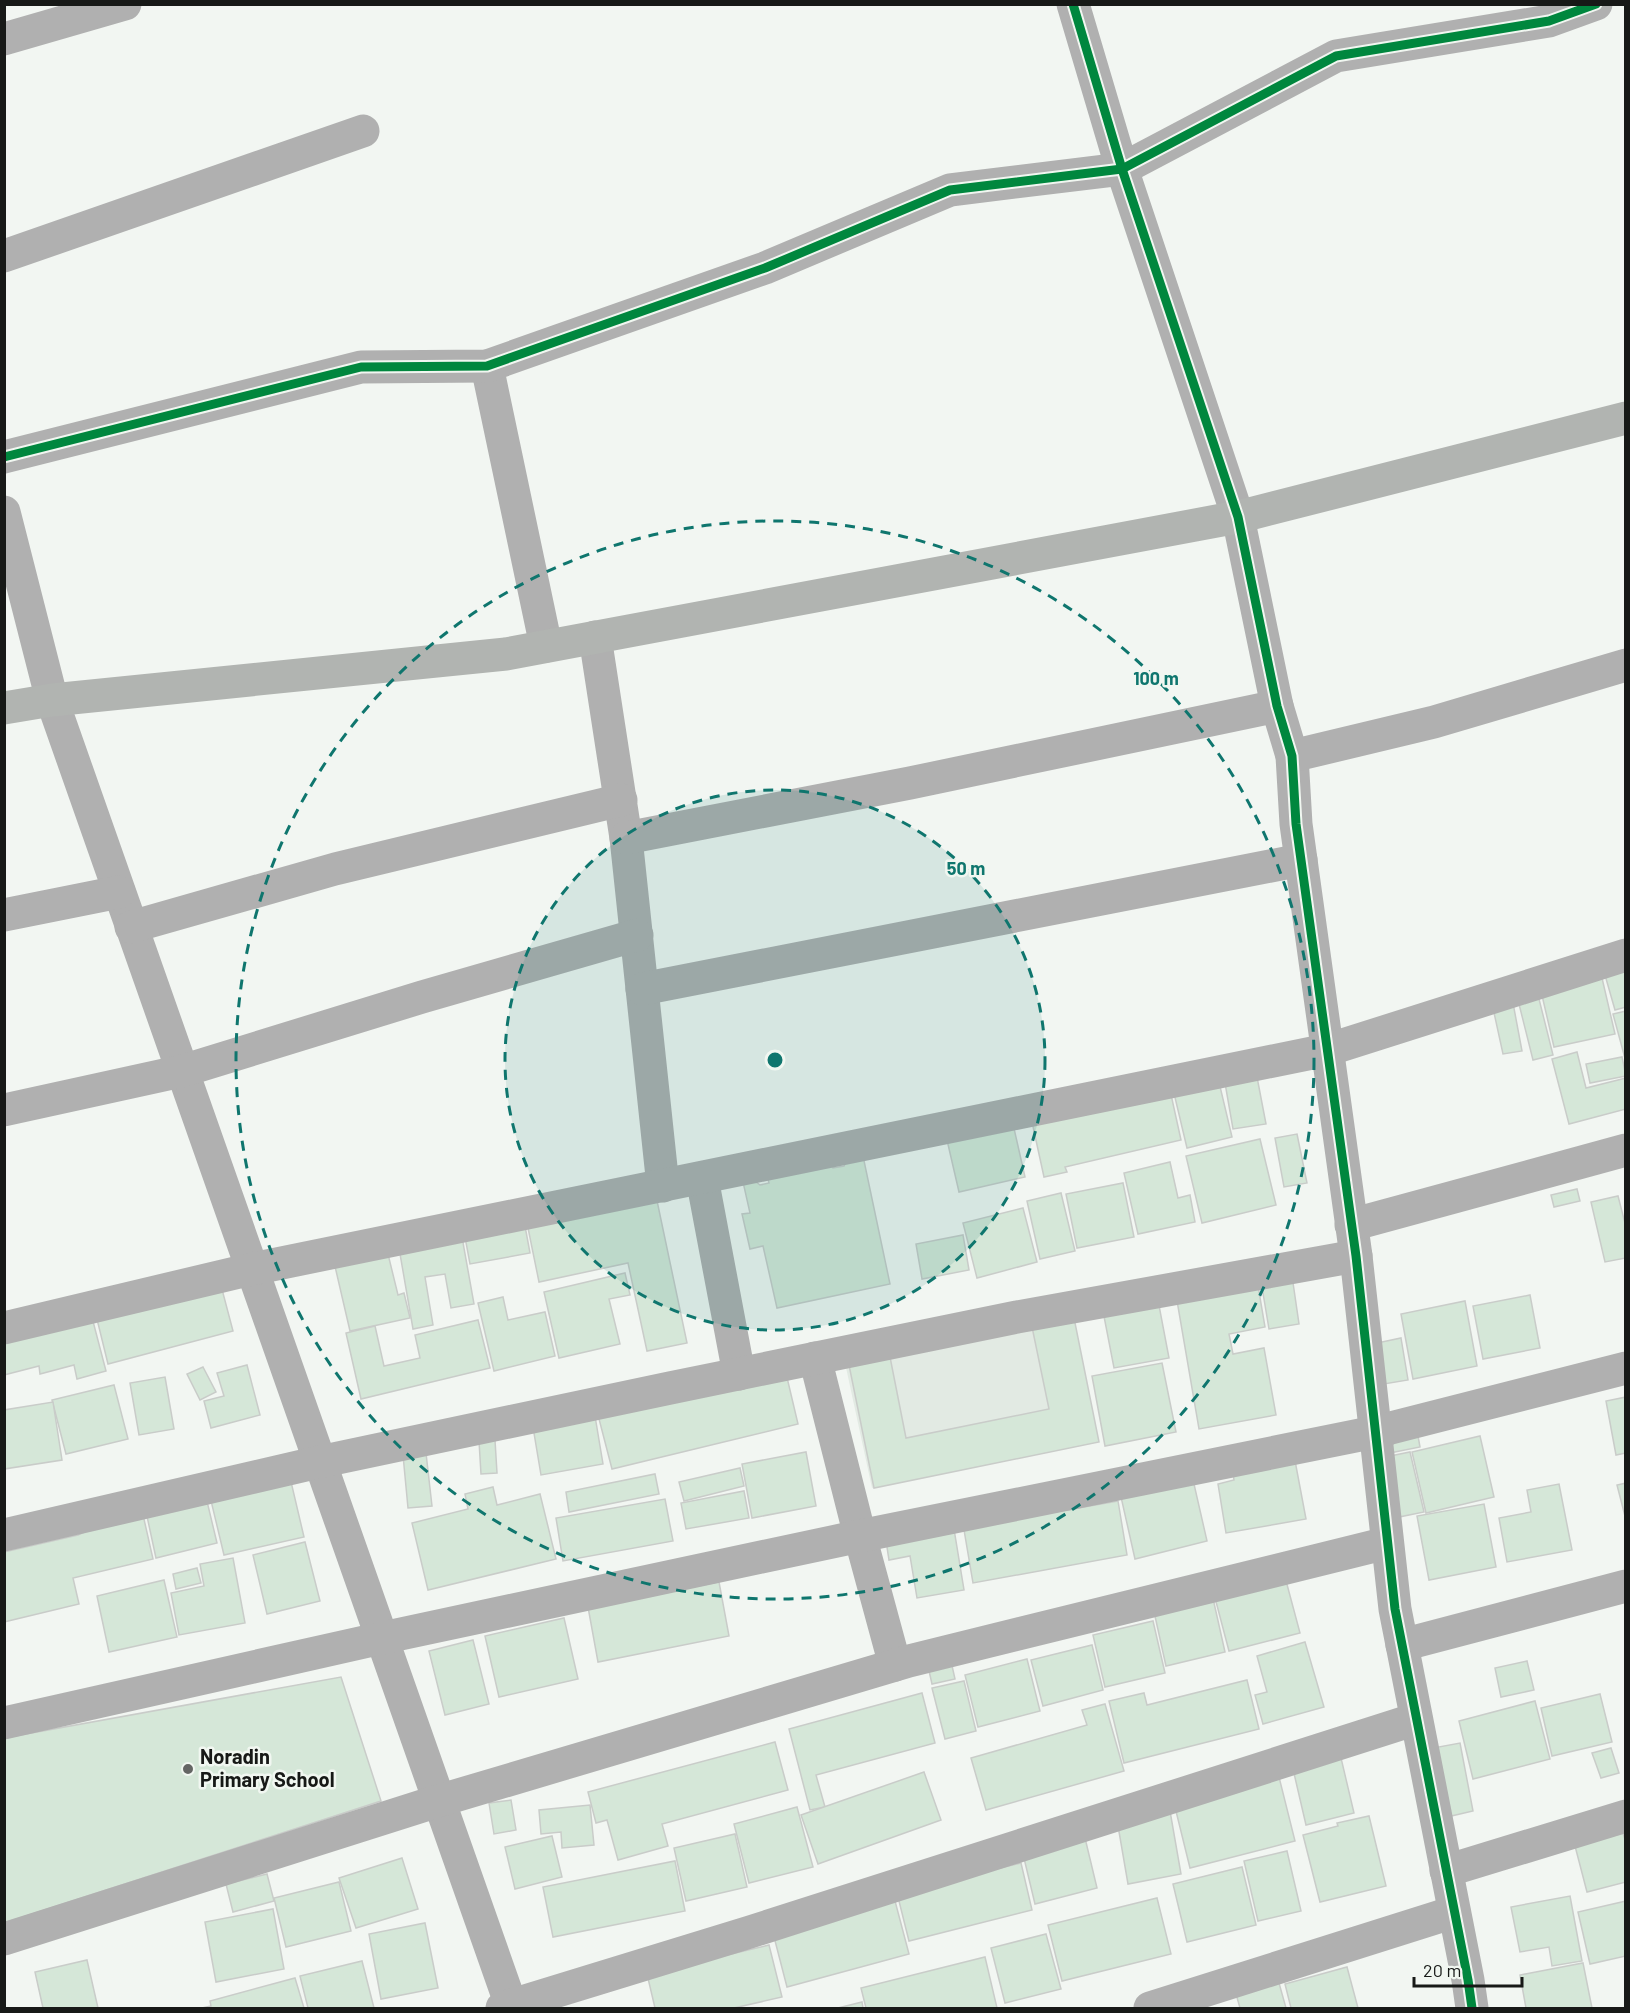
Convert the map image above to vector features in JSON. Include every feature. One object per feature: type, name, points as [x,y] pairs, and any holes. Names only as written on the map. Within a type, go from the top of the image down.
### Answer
[{"type":"main road","points":[[4,708],[51,700],[506,654],[1238,517],[1626,418]]},
{"type":"street","points":[[4,39],[125,4]]},
{"type":"street","points":[[1073,4],[1122,168],[1238,517],[1277,706],[1292,756],[1296,824],[1354,1241],[1395,1609],[1472,2008]]},
{"type":"street","points":[[4,457],[361,367],[487,366],[765,268],[950,190],[1122,168],[1336,56],[1549,21],[1596,4]]},
{"type":"street","points":[[4,256],[363,131]]},
{"type":"street","points":[[487,366],[546,646]]},
{"type":"street","points":[[4,512],[51,700],[382,1638],[508,2007],[1416,1719]]},
{"type":"street","points":[[595,637],[626,838],[663,1186]]},
{"type":"street","points":[[1292,756],[1434,722],[1626,665]]},
{"type":"street","points":[[626,838],[910,783],[1277,706]]},
{"type":"street","points":[[131,927],[335,869],[621,800]]},
{"type":"street","points":[[642,988],[1301,860]]},
{"type":"street","points":[[4,915],[119,892]]},
{"type":"street","points":[[4,1110],[182,1071],[422,997],[637,935]]},
{"type":"street","points":[[4,1328],[252,1269],[1327,1050],[1626,955]]},
{"type":"street","points":[[4,1535],[319,1462],[1017,1317],[1354,1241],[1626,1150]]},
{"type":"street","points":[[702,1178],[739,1374]]},
{"type":"street","points":[[815,1358],[860,1536],[896,1665]]},
{"type":"street","points":[[4,1723],[382,1638],[860,1536],[1375,1432],[1626,1368]]},
{"type":"street","points":[[4,1939],[438,1800],[896,1665],[1387,1543]]},
{"type":"street","points":[[1402,1644],[1626,1586]]},
{"type":"street","points":[[1446,1871],[1626,1816]]},
{"type":"street","points":[[1150,2008],[1455,1912]]},
{"type":"shaded area","points":[[1071,1314],[1098,1440],[872,1488],[845,1363]]},
{"type":"building","points":[[1626,970],[1626,1007],[1615,1010],[1605,975]]},
{"type":"building","points":[[1602,978],[1615,1034],[1554,1047],[1541,991]]},
{"type":"building","points":[[1538,995],[1553,1055],[1533,1060],[1518,1000]]},
{"type":"building","points":[[1513,1003],[1522,1051],[1503,1054],[1493,1008]]},
{"type":"building","points":[[1626,1011],[1626,1062],[1613,1014]]},
{"type":"building","points":[[1577,1052],[1586,1088],[1626,1078],[1626,1109],[1569,1124],[1552,1059]]},
{"type":"building","points":[[1622,1057],[1626,1076],[1590,1083],[1586,1064]]},
{"type":"building","points":[[1257,1077],[1266,1124],[1233,1129],[1225,1083]]},
{"type":"building","points":[[1218,1078],[1232,1137],[1187,1148],[1173,1089]]},
{"type":"building","points":[[1170,1090],[1181,1140],[1065,1167],[1067,1172],[1044,1177],[1032,1122]]},
{"type":"building","points":[[1013,1124],[1025,1177],[959,1192],[947,1140]]},
{"type":"building","points":[[1297,1134],[1307,1183],[1284,1187],[1275,1138]]},
{"type":"building","points":[[1260,1139],[1276,1205],[1202,1223],[1186,1156]]},
{"type":"building","points":[[849,1156],[863,1156],[890,1284],[777,1308],[763,1246],[750,1249],[742,1214],[750,1213],[743,1182],[751,1178],[760,1185],[769,1183],[767,1175],[832,1162],[833,1168],[844,1166]]},
{"type":"building","points":[[1170,1162],[1178,1198],[1190,1195],[1195,1222],[1138,1234],[1124,1173]]},
{"type":"building","points":[[1123,1183],[1134,1237],[1077,1248],[1066,1194]]},
{"type":"building","points":[[1577,1189],[1580,1201],[1554,1207],[1551,1195]]},
{"type":"building","points":[[1061,1193],[1075,1251],[1040,1259],[1027,1201]]},
{"type":"building","points":[[656,1196],[687,1343],[647,1351],[628,1263],[539,1282],[527,1223]]},
{"type":"building","points":[[1618,1196],[1626,1227],[1626,1258],[1605,1262],[1591,1202]]},
{"type":"building","points":[[1023,1208],[1037,1262],[977,1278],[963,1223]]},
{"type":"building","points":[[525,1226],[530,1253],[470,1264],[465,1237]]},
{"type":"building","points":[[963,1235],[969,1270],[922,1279],[916,1244]]},
{"type":"building","points":[[462,1237],[474,1304],[451,1308],[445,1274],[425,1277],[433,1325],[413,1329],[399,1248]]},
{"type":"building","points":[[387,1250],[398,1295],[404,1293],[410,1318],[350,1331],[334,1262]]},
{"type":"building","points":[[1291,1269],[1299,1324],[1269,1329],[1260,1275]]},
{"type":"building","points":[[625,1273],[630,1295],[609,1299],[620,1344],[559,1358],[544,1292]]},
{"type":"building","points":[[1256,1274],[1265,1327],[1229,1334],[1233,1354],[1264,1348],[1276,1415],[1199,1429],[1175,1289]]},
{"type":"building","points":[[219,1278],[233,1331],[108,1364],[95,1311]]},
{"type":"building","points":[[1157,1295],[1169,1358],[1114,1368],[1102,1306]]},
{"type":"building","points":[[1530,1295],[1540,1348],[1483,1359],[1473,1306]]},
{"type":"building","points":[[503,1297],[508,1320],[545,1312],[555,1356],[494,1371],[478,1303]]},
{"type":"building","points":[[1465,1301],[1477,1366],[1413,1379],[1401,1314]]},
{"type":"building","points":[[89,1306],[106,1371],[77,1379],[74,1365],[40,1374],[39,1366],[4,1375],[4,1329]]},
{"type":"building","points":[[1073,1313],[1099,1442],[874,1488],[849,1365],[890,1357],[906,1438],[1049,1409],[1031,1322]]},
{"type":"building","points":[[478,1320],[490,1368],[361,1399],[346,1333],[375,1326],[384,1366],[420,1358],[415,1335]]},
{"type":"building","points":[[1401,1338],[1408,1380],[1384,1384],[1377,1343]]},
{"type":"building","points":[[1162,1363],[1176,1432],[1105,1446],[1092,1376]]},
{"type":"building","points":[[247,1365],[260,1415],[211,1428],[204,1401],[224,1396],[217,1373]]},
{"type":"building","points":[[203,1367],[216,1392],[200,1400],[187,1374]]},
{"type":"building","points":[[785,1369],[798,1424],[612,1469],[598,1415]]},
{"type":"building","points":[[165,1377],[174,1429],[139,1435],[130,1383]]},
{"type":"building","points":[[114,1385],[128,1439],[66,1454],[52,1400]]},
{"type":"building","points":[[1626,1397],[1626,1453],[1616,1455],[1606,1401]]},
{"type":"building","points":[[53,1402],[62,1460],[4,1469],[4,1410]]},
{"type":"building","points":[[595,1416],[603,1464],[541,1475],[533,1427]]},
{"type":"building","points":[[1416,1425],[1420,1447],[1380,1455]]},
{"type":"building","points":[[1480,1436],[1494,1497],[1426,1513],[1412,1452]]},
{"type":"building","points":[[495,1440],[497,1473],[481,1474],[479,1441]]},
{"type":"building","points":[[1293,1450],[1306,1519],[1226,1533],[1218,1484],[1234,1480],[1231,1462]]},
{"type":"building","points":[[806,1452],[816,1506],[752,1518],[742,1464]]},
{"type":"building","points":[[1410,1452],[1424,1512],[1399,1517],[1385,1457]]},
{"type":"building","points":[[426,1453],[432,1506],[408,1508],[403,1455]]},
{"type":"building","points":[[740,1468],[744,1486],[684,1501],[679,1482]]},
{"type":"building","points":[[288,1469],[304,1537],[224,1555],[208,1488]]},
{"type":"building","points":[[1191,1471],[1207,1541],[1135,1559],[1119,1488]]},
{"type":"building","points":[[655,1474],[659,1494],[569,1512],[566,1492]]},
{"type":"building","points":[[1626,1483],[1626,1520],[1617,1485]]},
{"type":"building","points":[[1559,1484],[1572,1550],[1507,1562],[1499,1518],[1531,1512],[1527,1490]]},
{"type":"building","points":[[493,1487],[497,1505],[540,1494],[556,1559],[428,1590],[412,1523],[468,1509],[465,1494]]},
{"type":"building","points":[[744,1491],[749,1518],[686,1529],[681,1503]]},
{"type":"building","points":[[205,1493],[217,1543],[156,1558],[145,1507]]},
{"type":"building","points":[[665,1499],[673,1541],[563,1561],[556,1518]]},
{"type":"building","points":[[1118,1501],[1127,1555],[973,1583],[962,1518],[1067,1510]]},
{"type":"building","points":[[1484,1504],[1496,1567],[1429,1580],[1417,1516]]},
{"type":"building","points":[[141,1506],[153,1559],[73,1578],[79,1604],[4,1622],[4,1552],[78,1535]]},
{"type":"building","points":[[953,1523],[964,1590],[917,1598],[910,1556],[889,1560],[885,1534]]},
{"type":"building","points":[[305,1542],[320,1601],[267,1614],[253,1555]]},
{"type":"building","points":[[233,1558],[245,1623],[179,1635],[171,1593],[204,1586],[200,1564]]},
{"type":"building","points":[[197,1568],[201,1583],[176,1589],[173,1574]]},
{"type":"building","points":[[1285,1577],[1300,1633],[1229,1651],[1214,1594]]},
{"type":"building","points":[[164,1580],[177,1637],[109,1652],[97,1596]]},
{"type":"building","points":[[719,1582],[729,1636],[598,1662],[588,1607]]},
{"type":"building","points":[[1212,1594],[1225,1652],[1166,1666],[1153,1607]]},
{"type":"building","points":[[564,1618],[578,1679],[499,1697],[485,1636]]},
{"type":"building","points":[[1153,1621],[1165,1673],[1105,1687],[1093,1635]]},
{"type":"building","points":[[473,1640],[489,1704],[445,1715],[429,1651]]},
{"type":"building","points":[[1305,1642],[1324,1707],[1263,1724],[1255,1695],[1267,1692],[1257,1656]]},
{"type":"building","points":[[1092,1645],[1103,1690],[1043,1706],[1031,1660]]},
{"type":"building","points":[[948,1648],[955,1679],[932,1684],[925,1653]]},
{"type":"building","points":[[1027,1659],[1040,1711],[978,1727],[965,1675]]},
{"type":"building","points":[[1527,1661],[1534,1690],[1501,1697],[1495,1668]]},
{"type":"building","name":"Noradin Primary School","points":[[341,1677],[381,1801],[4,1923],[4,1738]]},
{"type":"building","points":[[1247,1680],[1259,1729],[1124,1763],[1109,1701],[1144,1693],[1147,1705]]},
{"type":"building","points":[[964,1681],[976,1731],[945,1739],[932,1688]]},
{"type":"building","points":[[922,1693],[935,1743],[816,1775],[825,1807],[810,1810],[789,1729]]},
{"type":"building","points":[[1600,1694],[1612,1742],[1552,1756],[1541,1708]]},
{"type":"building","points":[[1535,1701],[1550,1759],[1473,1779],[1459,1721]]},
{"type":"building","points":[[1105,1704],[1124,1771],[986,1810],[971,1758],[1087,1725],[1082,1710]]},
{"type":"building","points":[[775,1742],[788,1790],[662,1824],[668,1846],[618,1860],[607,1820],[596,1823],[588,1792]]},
{"type":"building","points":[[1460,1743],[1473,1811],[1447,1817],[1433,1748]]},
{"type":"building","points":[[1611,1748],[1619,1773],[1601,1778],[1592,1753]]},
{"type":"building","points":[[1341,1758],[1354,1813],[1306,1825],[1293,1769]]},
{"type":"building","points":[[924,1772],[941,1820],[818,1864],[801,1815]]},
{"type":"building","points":[[1279,1777],[1295,1841],[1190,1868],[1174,1803]]},
{"type":"building","points":[[511,1800],[516,1830],[494,1834],[489,1803]]},
{"type":"building","points":[[590,1805],[594,1845],[562,1848],[561,1832],[541,1834],[539,1810]]},
{"type":"building","points":[[797,1807],[813,1867],[749,1883],[734,1824]]},
{"type":"building","points":[[1170,1811],[1181,1874],[1128,1884],[1117,1820]]},
{"type":"building","points":[[1369,1816],[1386,1886],[1320,1902],[1303,1835],[1338,1826],[1337,1823]]},
{"type":"building","points":[[1623,1833],[1626,1843],[1626,1882],[1587,1892],[1575,1846]]},
{"type":"building","points":[[735,1834],[747,1887],[686,1901],[674,1848]]},
{"type":"building","points":[[552,1836],[562,1877],[515,1889],[505,1847]]},
{"type":"building","points":[[1085,1838],[1097,1888],[1035,1904],[1023,1854]]},
{"type":"building","points":[[1287,1851],[1301,1911],[1258,1921],[1244,1861]]},
{"type":"building","points":[[402,1858],[418,1909],[356,1928],[339,1878]]},
{"type":"building","points":[[675,1861],[685,1911],[553,1937],[543,1887]]},
{"type":"building","points":[[1021,1863],[1032,1910],[909,1941],[897,1893]]},
{"type":"building","points":[[1242,1867],[1256,1925],[1187,1942],[1173,1884]]},
{"type":"building","points":[[267,1874],[274,1901],[233,1912],[226,1884]]},
{"type":"building","points":[[339,1882],[351,1931],[286,1947],[274,1898]]},
{"type":"building","points":[[1570,1896],[1582,1961],[1552,1966],[1549,1947],[1520,1952],[1511,1907]]},
{"type":"building","points":[[1157,1898],[1171,1954],[1062,1981],[1048,1925]]},
{"type":"building","points":[[895,1901],[909,1954],[787,1987],[773,1933]]},
{"type":"building","points":[[1626,1901],[1626,1956],[1590,1964],[1578,1912]]},
{"type":"building","points":[[273,1909],[284,1969],[216,1982],[205,1922]]},
{"type":"building","points":[[425,1923],[438,1988],[381,1999],[369,1934]]},
{"type":"building","points":[[1046,1934],[1061,1989],[1005,2003],[991,1948]]},
{"type":"building","points":[[769,1945],[782,1997],[734,2008],[655,2008],[647,1974]]},
{"type":"building","points":[[985,1957],[997,2008],[866,2008],[861,1988]]},
{"type":"building","points":[[87,1960],[98,2008],[43,2008],[35,1972]]},
{"type":"building","points":[[362,1961],[374,2008],[308,2008],[300,1976]]},
{"type":"building","points":[[1583,1963],[1592,2008],[1526,2008],[1520,1975]]},
{"type":"building","points":[[1347,1967],[1358,2008],[1291,2008],[1285,1984]]},
{"type":"building","points":[[295,1978],[304,2008],[202,2008],[211,2006],[210,2001]]},
{"type":"building","points":[[1279,1983],[1286,2008],[1240,2008],[1236,1994]]},
{"type":"building","points":[[862,2002],[863,2008],[838,2008]]},
{"type":"cycle path","points":[[1073,4],[1122,169],[1238,517],[1277,706],[1292,756],[1296,824],[1356,1256],[1395,1609],[1472,2008]]},
{"type":"cycle path","points":[[4,457],[361,367],[487,366],[765,268],[950,190],[1122,169],[1336,56],[1549,21],[1596,4]]},
{"type":"place","name":"Noradin Primary School","points":[[188,1769]]}]
